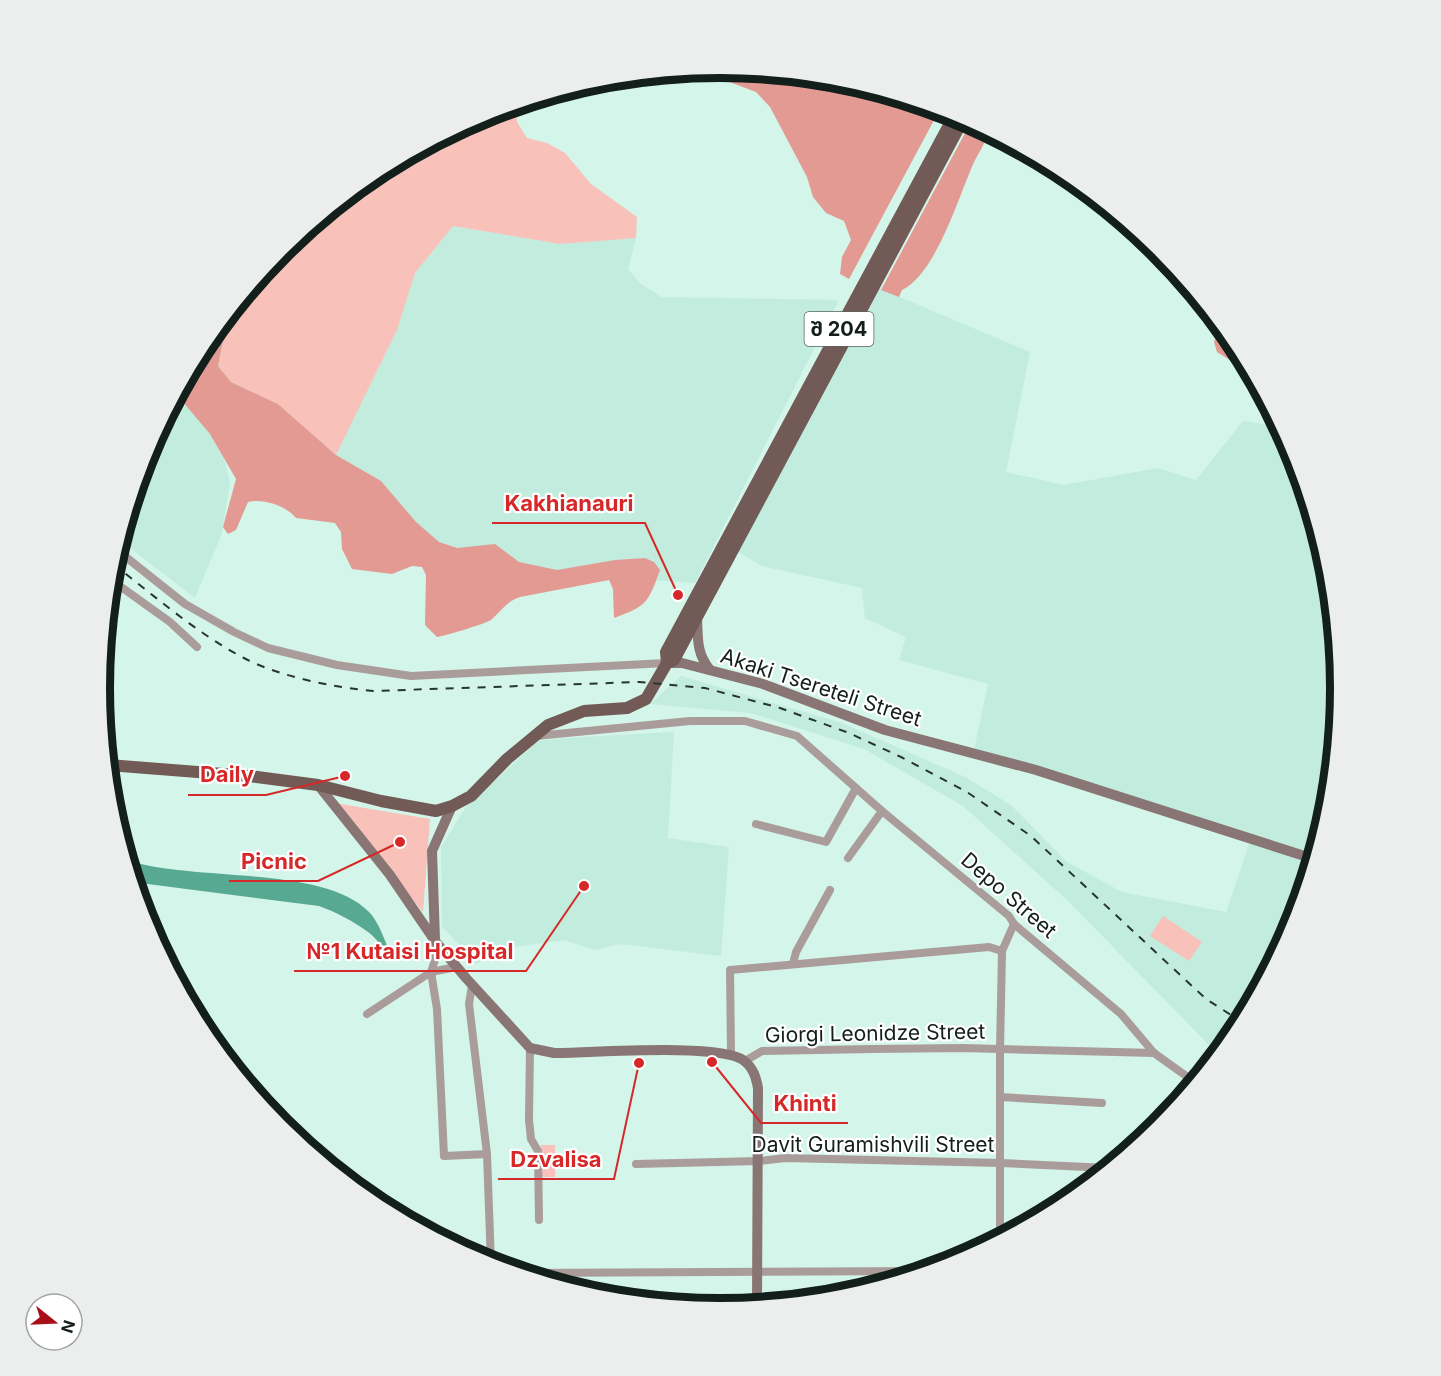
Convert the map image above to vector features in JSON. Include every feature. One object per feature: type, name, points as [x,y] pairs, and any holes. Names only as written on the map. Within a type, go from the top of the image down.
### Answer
[{"type":"main road","name":"შ 204","points":[[667,663],[674,660],[697,616],[728,545],[950,123]]},
{"type":"main road","name":"შ 204","points":[[116,766],[249,776],[318,785],[413,808],[436,811],[471,796],[507,759],[548,725],[584,711],[627,708],[641,702],[650,694],[667,663],[666,652],[728,545],[959,127]]},
{"type":"street","name":"Akaki Tsereteli Street","points":[[125,556],[185,604],[268,648],[337,665],[411,676],[682,663],[763,684],[885,730],[1036,770],[1307,857]]},
{"type":"street","points":[[119,586],[171,622],[197,647]]},
{"type":"street","points":[[697,616],[699,651],[702,660],[710,670]]},
{"type":"street","name":"Depo Street","points":[[535,736],[690,721],[745,721],[797,736],[882,811],[1010,916],[1014,924],[1121,1014],[1154,1053],[1189,1078]]},
{"type":"street","points":[[318,785],[390,875],[456,967],[530,1048],[529,1120],[531,1139],[538,1151],[539,1220]]},
{"type":"street","points":[[756,824],[826,842],[856,788]]},
{"type":"street","points":[[452,806],[432,851],[435,960],[431,972],[436,1009],[444,1156],[487,1154]]},
{"type":"street","points":[[848,858],[882,811]]},
{"type":"street","points":[[794,964],[796,952],[807,928],[830,890]]},
{"type":"street","points":[[1000,1230],[1002,951],[1014,924]]},
{"type":"street","points":[[731,1055],[730,970],[989,947],[1002,951]]},
{"type":"street","points":[[367,1014],[431,972],[456,967]]},
{"type":"street","points":[[472,985],[469,1004],[487,1154],[491,1253]]},
{"type":"street","name":"Giorgi Leonidze Street","points":[[530,1048],[554,1053],[695,1051],[731,1055],[745,1061],[762,1051],[894,1048],[1154,1053]]},
{"type":"street","points":[[745,1061],[755,1076],[758,1088],[757,1297]]},
{"type":"street","points":[[1000,1097],[1102,1103]]},
{"type":"street","name":"Davit Guramishvili Street","points":[[636,1164],[759,1161],[785,1158],[1098,1168]]},
{"type":"street","points":[[548,1273],[899,1271]]},
{"type":"shaded area","points":[[719,78],[760,79],[840,90],[936,117],[849,279],[840,274],[842,257],[851,240],[844,221],[826,213],[813,197],[807,177],[770,107],[756,92]]},
{"type":"shaded area","points":[[516,113],[517,122],[527,138],[547,143],[565,153],[591,184],[637,217],[636,238],[560,244],[453,226],[415,273],[397,330],[336,455],[278,404],[231,382],[218,366],[225,333],[262,286],[276,271],[287,264],[286,260],[318,229],[382,181],[451,141]]},
{"type":"shaded area","points":[[967,130],[986,139],[973,164],[944,236],[925,269],[914,282],[902,290],[899,297],[881,290]]},
{"type":"shaded area","points":[[453,226],[559,244],[636,238],[628,269],[641,284],[662,297],[839,300],[695,583],[610,577],[430,556],[316,502],[336,455],[397,330],[415,273]]},
{"type":"shaded area","points":[[286,260],[287,264],[276,271]]},
{"type":"shaded area","points":[[876,287],[1030,352],[1006,472],[1064,485],[1158,468],[1196,480],[1243,421],[1271,425],[1298,492],[1319,569],[1329,648],[1329,728],[1319,807],[1298,884],[1268,958],[1249,993],[1215,1044],[1209,1045],[1067,900],[963,806],[864,749],[751,713],[650,704],[681,676],[842,723],[965,777],[1011,805],[1067,862],[1122,892],[1226,912],[1250,841],[974,750],[988,684],[899,660],[906,637],[865,618],[862,588],[762,566],[735,550]]},
{"type":"shaded area","points":[[225,333],[218,366],[231,382],[278,404],[336,455],[381,481],[416,522],[439,542],[457,548],[495,544],[519,562],[557,570],[615,560],[645,558],[654,562],[660,570],[645,602],[614,618],[613,589],[609,580],[520,597],[487,622],[437,637],[425,625],[426,575],[422,567],[412,566],[392,574],[352,569],[342,549],[341,532],[335,523],[296,518],[287,510],[274,504],[254,501],[248,502],[236,530],[228,534],[223,527],[236,479],[210,434],[182,401]]},
{"type":"shaded area","points":[[1217,334],[1238,364],[1217,352],[1214,342]]},
{"type":"shaded area","points":[[181,404],[193,410],[222,451],[230,482],[222,533],[195,598],[127,546],[143,492]]},
{"type":"shaded area","points":[[674,732],[668,838],[729,847],[721,956],[620,944],[595,950],[564,940],[499,949],[476,964],[442,926],[441,847],[466,807],[538,741]]},
{"type":"shaded area","points":[[335,803],[430,819],[423,912]]},
{"type":"shaded area","points":[[136,862],[185,871],[288,880],[320,887],[347,897],[368,911],[378,924],[390,952],[371,934],[356,924],[319,906],[143,883]]},
{"type":"shaded area","points":[[1163,916],[1202,942],[1189,961],[1150,936]]},
{"type":"shaded area","points":[[541,1145],[555,1145],[555,1177],[541,1177]]},
{"type":"railway","points":[[122,571],[193,626],[226,648],[258,665],[307,680],[373,691],[639,682],[705,688],[780,708],[849,733],[967,792],[1031,836],[1206,999],[1234,1017]]},
{"type":"place","name":"Kakhianauri","points":[[678,595]]},
{"type":"place","name":"Daily","points":[[345,776]]},
{"type":"place","name":"Picnic","points":[[400,842]]},
{"type":"place","name":"№1 Kutaisi Hospital","points":[[584,886]]},
{"type":"place","name":"Khinti","points":[[712,1062]]},
{"type":"place","name":"Dzvalisa","points":[[639,1063]]}]
